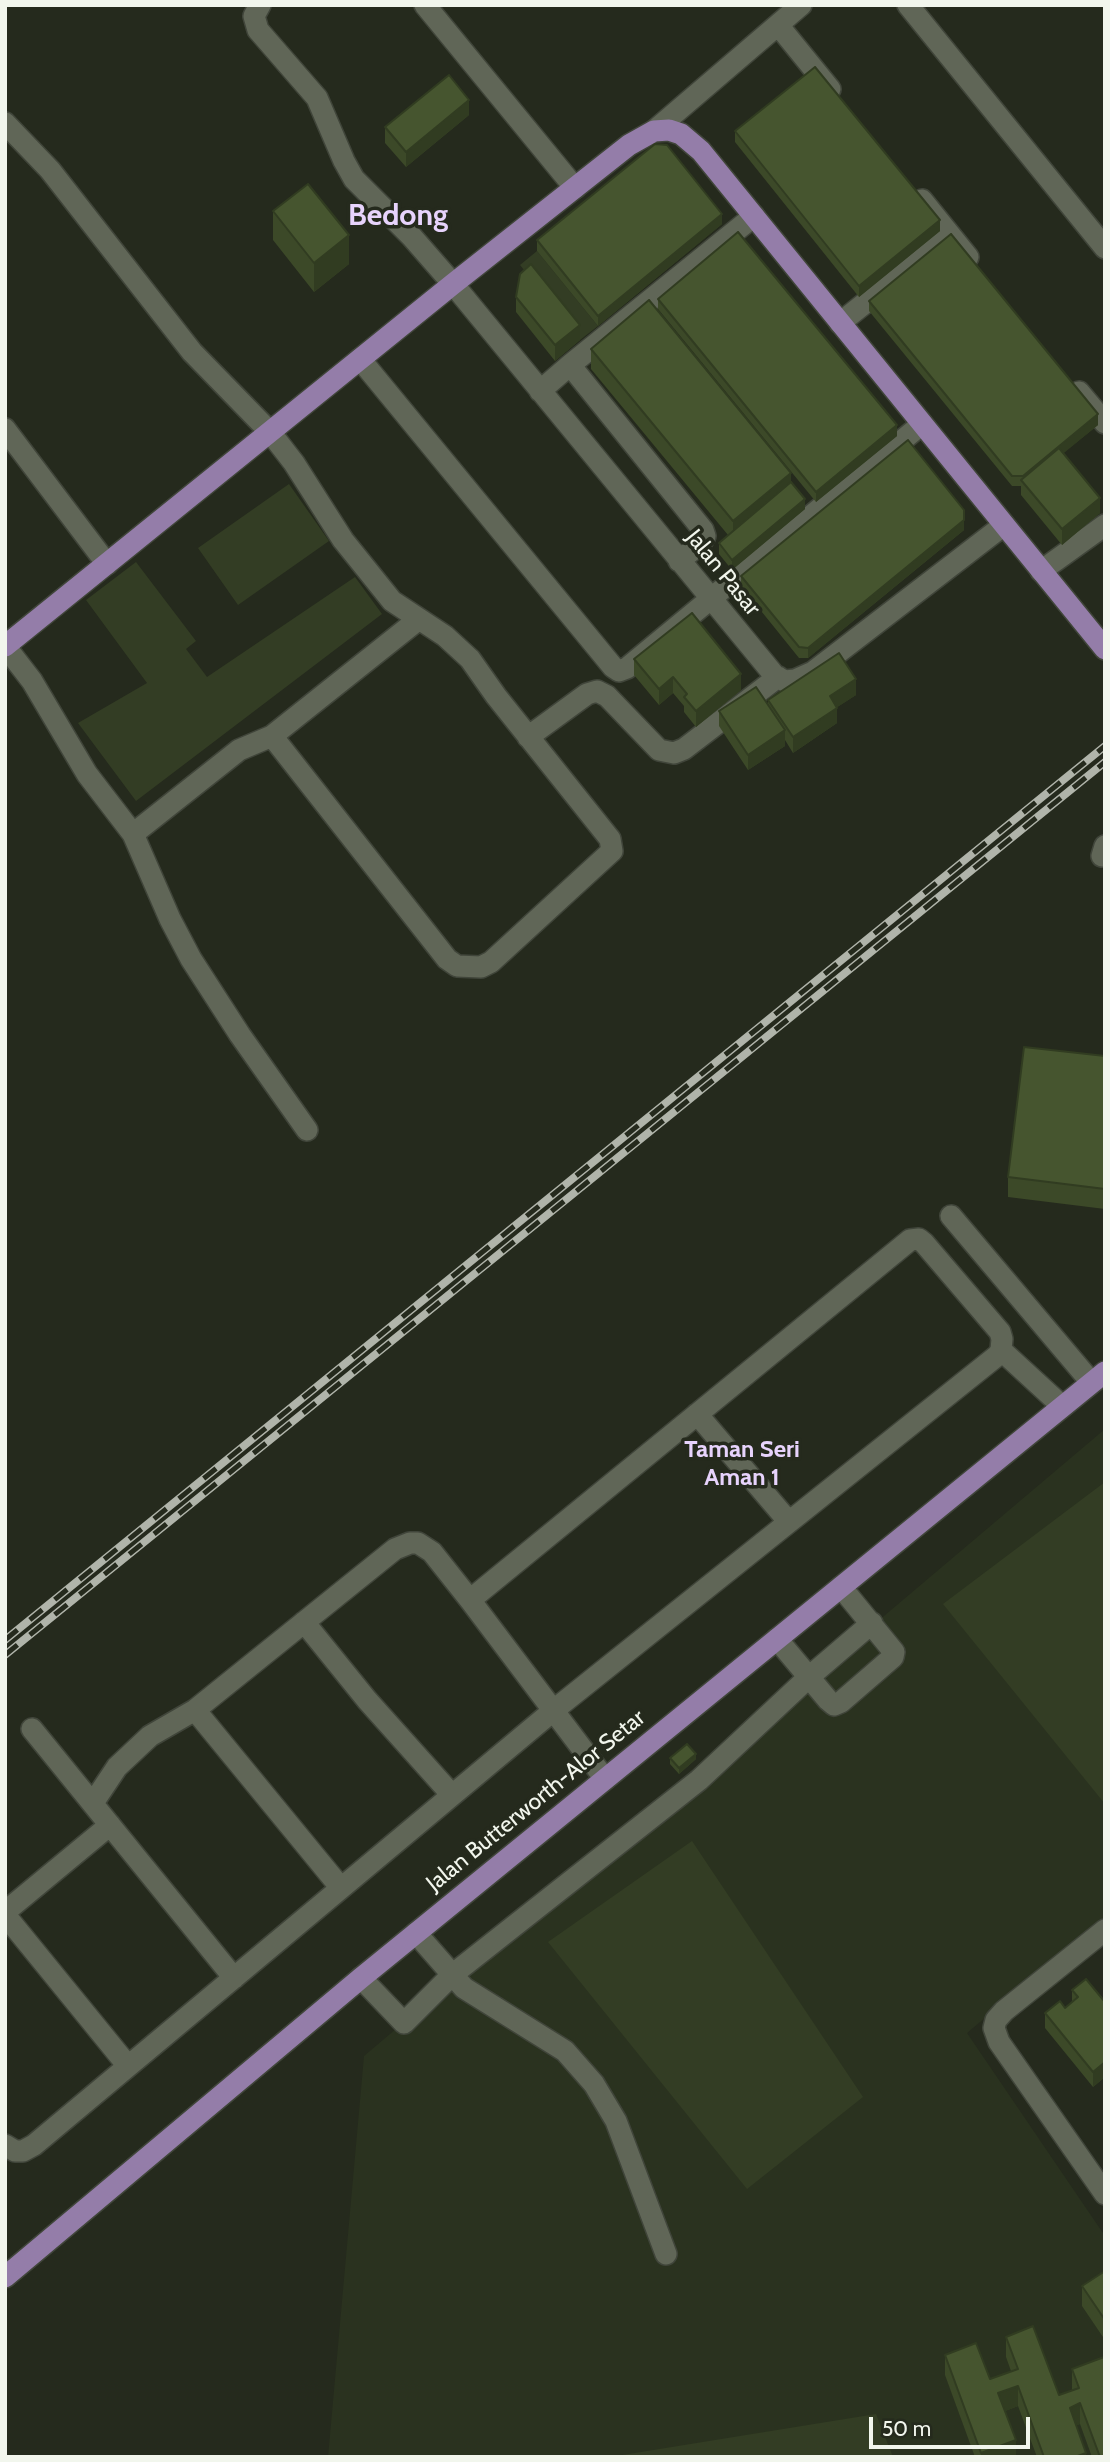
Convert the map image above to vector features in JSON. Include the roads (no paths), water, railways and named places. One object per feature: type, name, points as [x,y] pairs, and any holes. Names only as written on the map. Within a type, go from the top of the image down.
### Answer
[{"type":"main road","points":[[5,646],[629,145],[654,131],[669,130],[692,141],[1105,649]]},
{"type":"main road","name":"Jalan Butterworth-Alor Setar","points":[[5,2277],[361,1978],[1098,1377]]},
{"type":"street","name":"Jalan Pasar","points":[[261,5],[254,16],[258,30],[317,98],[354,179],[412,237],[453,284],[767,669],[778,677]]},
{"type":"street","points":[[425,5],[575,188]]},
{"type":"street","points":[[654,131],[800,5]]},
{"type":"street","points":[[908,5],[1105,247]]},
{"type":"street","points":[[778,25],[847,109]]},
{"type":"street","points":[[5,123],[50,170],[192,352],[270,432],[294,463],[352,551],[392,601],[457,646],[470,659],[496,696],[610,839],[612,851],[491,962],[481,967],[457,966],[447,959],[272,736]]},
{"type":"street","points":[[907,182],[984,276]]},
{"type":"street","points":[[540,391],[570,365],[649,310],[754,216]]},
{"type":"street","points":[[840,323],[950,235]]},
{"type":"street","points":[[360,359],[616,670],[620,671],[627,668],[922,424]]},
{"type":"street","points":[[570,365],[704,530],[705,536],[701,543],[679,561]]},
{"type":"street","points":[[1070,381],[1105,423]]},
{"type":"street","points":[[5,429],[107,564]]},
{"type":"street","points":[[798,492],[815,512]]},
{"type":"street","points":[[528,737],[587,694],[597,691],[607,696],[659,750],[674,753],[684,749],[778,677],[785,681],[795,681],[813,672],[1004,525]]},
{"type":"street","points":[[1041,571],[1105,525]]},
{"type":"street","points":[[132,834],[239,750],[272,736],[419,620]]},
{"type":"street","points":[[5,646],[32,681],[87,774],[132,834],[191,959],[240,1035],[307,1130]]},
{"type":"street","points":[[951,1216],[1098,1377]]},
{"type":"street","points":[[5,2145],[15,2151],[23,2151],[34,2145],[554,1710],[1001,1350],[1000,1332],[924,1243],[919,1239],[910,1240],[470,1600]]},
{"type":"street","points":[[1001,1350],[1062,1406]]},
{"type":"street","points":[[697,1414],[789,1522]]},
{"type":"street","points":[[93,1803],[107,1779],[130,1752],[150,1736],[195,1710],[395,1549],[410,1542],[418,1543],[432,1552],[605,1779]]},
{"type":"street","points":[[777,1639],[834,1705],[841,1702],[893,1657],[891,1647],[841,1587]]},
{"type":"street","points":[[304,1622],[367,1700],[452,1796]]},
{"type":"street","points":[[361,1978],[404,2023],[452,1975],[699,1780],[809,1676],[872,1623]]},
{"type":"street","points":[[195,1710],[341,1888]]},
{"type":"street","points":[[32,1729],[234,1978]]},
{"type":"street","points":[[110,1825],[5,1914],[128,2066]]},
{"type":"street","points":[[1105,1930],[1004,2011],[996,2020],[994,2028],[999,2042],[1105,2194]]},
{"type":"street","points":[[416,1933],[464,1988],[565,2051],[594,2084],[616,2121],[666,2254]]},
{"type":"railway","points":[[5,1640],[1105,746]]},
{"type":"railway","points":[[5,1655],[1105,762]]},
{"type":"district","name":"Bedong","points":[[398,216]]},
{"type":"district","name":"Taman Seri Aman 1","points":[[742,1464]]}]
